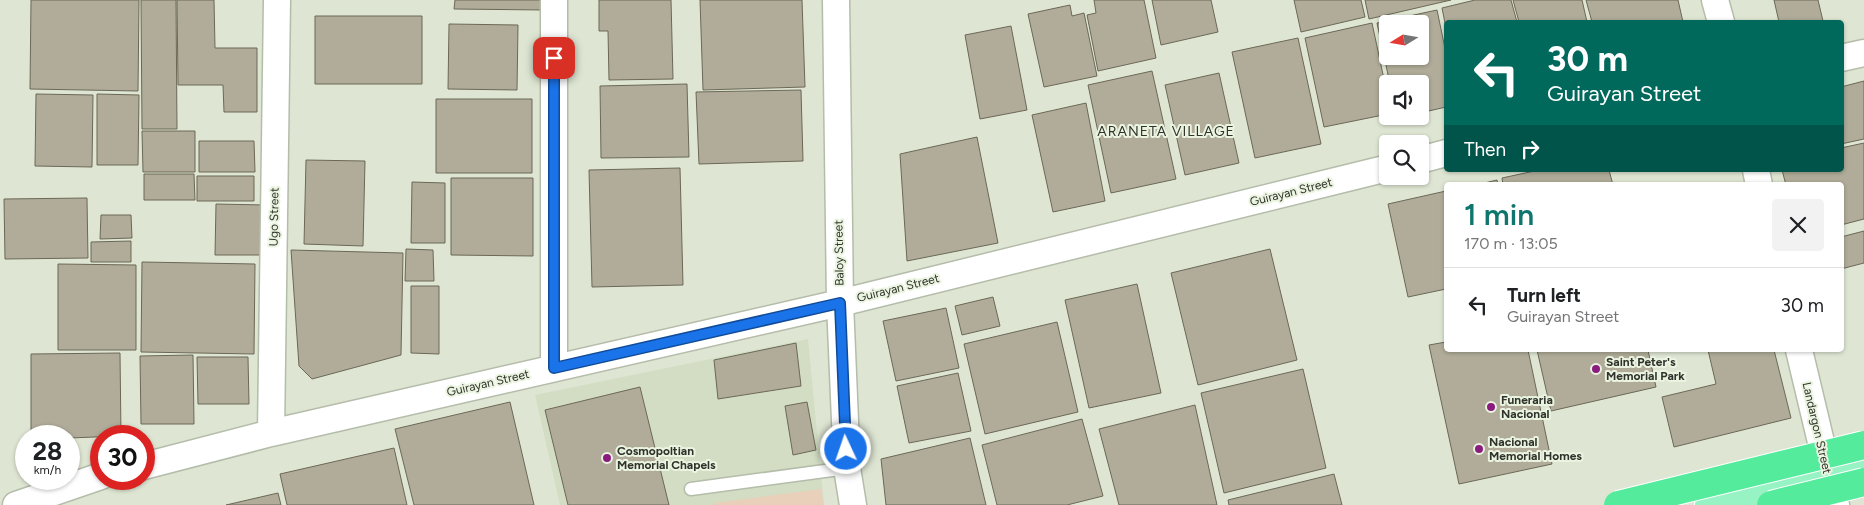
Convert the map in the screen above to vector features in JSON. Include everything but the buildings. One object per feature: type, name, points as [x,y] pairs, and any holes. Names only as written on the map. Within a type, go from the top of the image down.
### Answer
[{"type":"highway","points":[[1618,505],[1864,445]]},
{"type":"highway","points":[[1771,505],[1864,482]]},
{"type":"main road","points":[[1709,505],[1864,467]]},
{"type":"street","name":"Ugo Street","points":[[271,433],[277,0]]},
{"type":"street","points":[[554,0],[554,368]]},
{"type":"street","name":"Baloy Street","points":[[836,0],[840,303],[847,468],[853,505]]},
{"type":"street","points":[[1715,0],[1720,20]]},
{"type":"street","points":[[1844,57],[1864,53]]},
{"type":"street","points":[[1429,158],[1444,154]]},
{"type":"street","name":"Guirayan Street","points":[[155,463],[271,433],[840,303],[1379,170]]},
{"type":"street","name":"Landargon Street","points":[[1799,352],[1836,505]]},
{"type":"street","points":[[16,505],[90,480]]},
{"type":"lane","points":[[691,489],[847,468]]},
{"type":"shaded area","points":[[808,339],[824,505],[560,505],[535,395]]},
{"type":"shaded area","points":[[821,489],[824,505],[714,505],[713,503]]},
{"type":"place","name":"Saint Peter's Memorial Park","points":[[1596,369]]},
{"type":"place","name":"Funeraria Nacional","points":[[1491,407]]},
{"type":"place","name":"Nacional Memorial Homes","points":[[1479,449]]},
{"type":"place","name":"Cosmopoltian Memorial Chapels","points":[[607,458]]},
{"type":"district","name":"ARANETA VILLAGE","points":[[1166,131]]},
{"type":"route","points":[[554,58],[554,368],[840,303],[846,449]]}]
